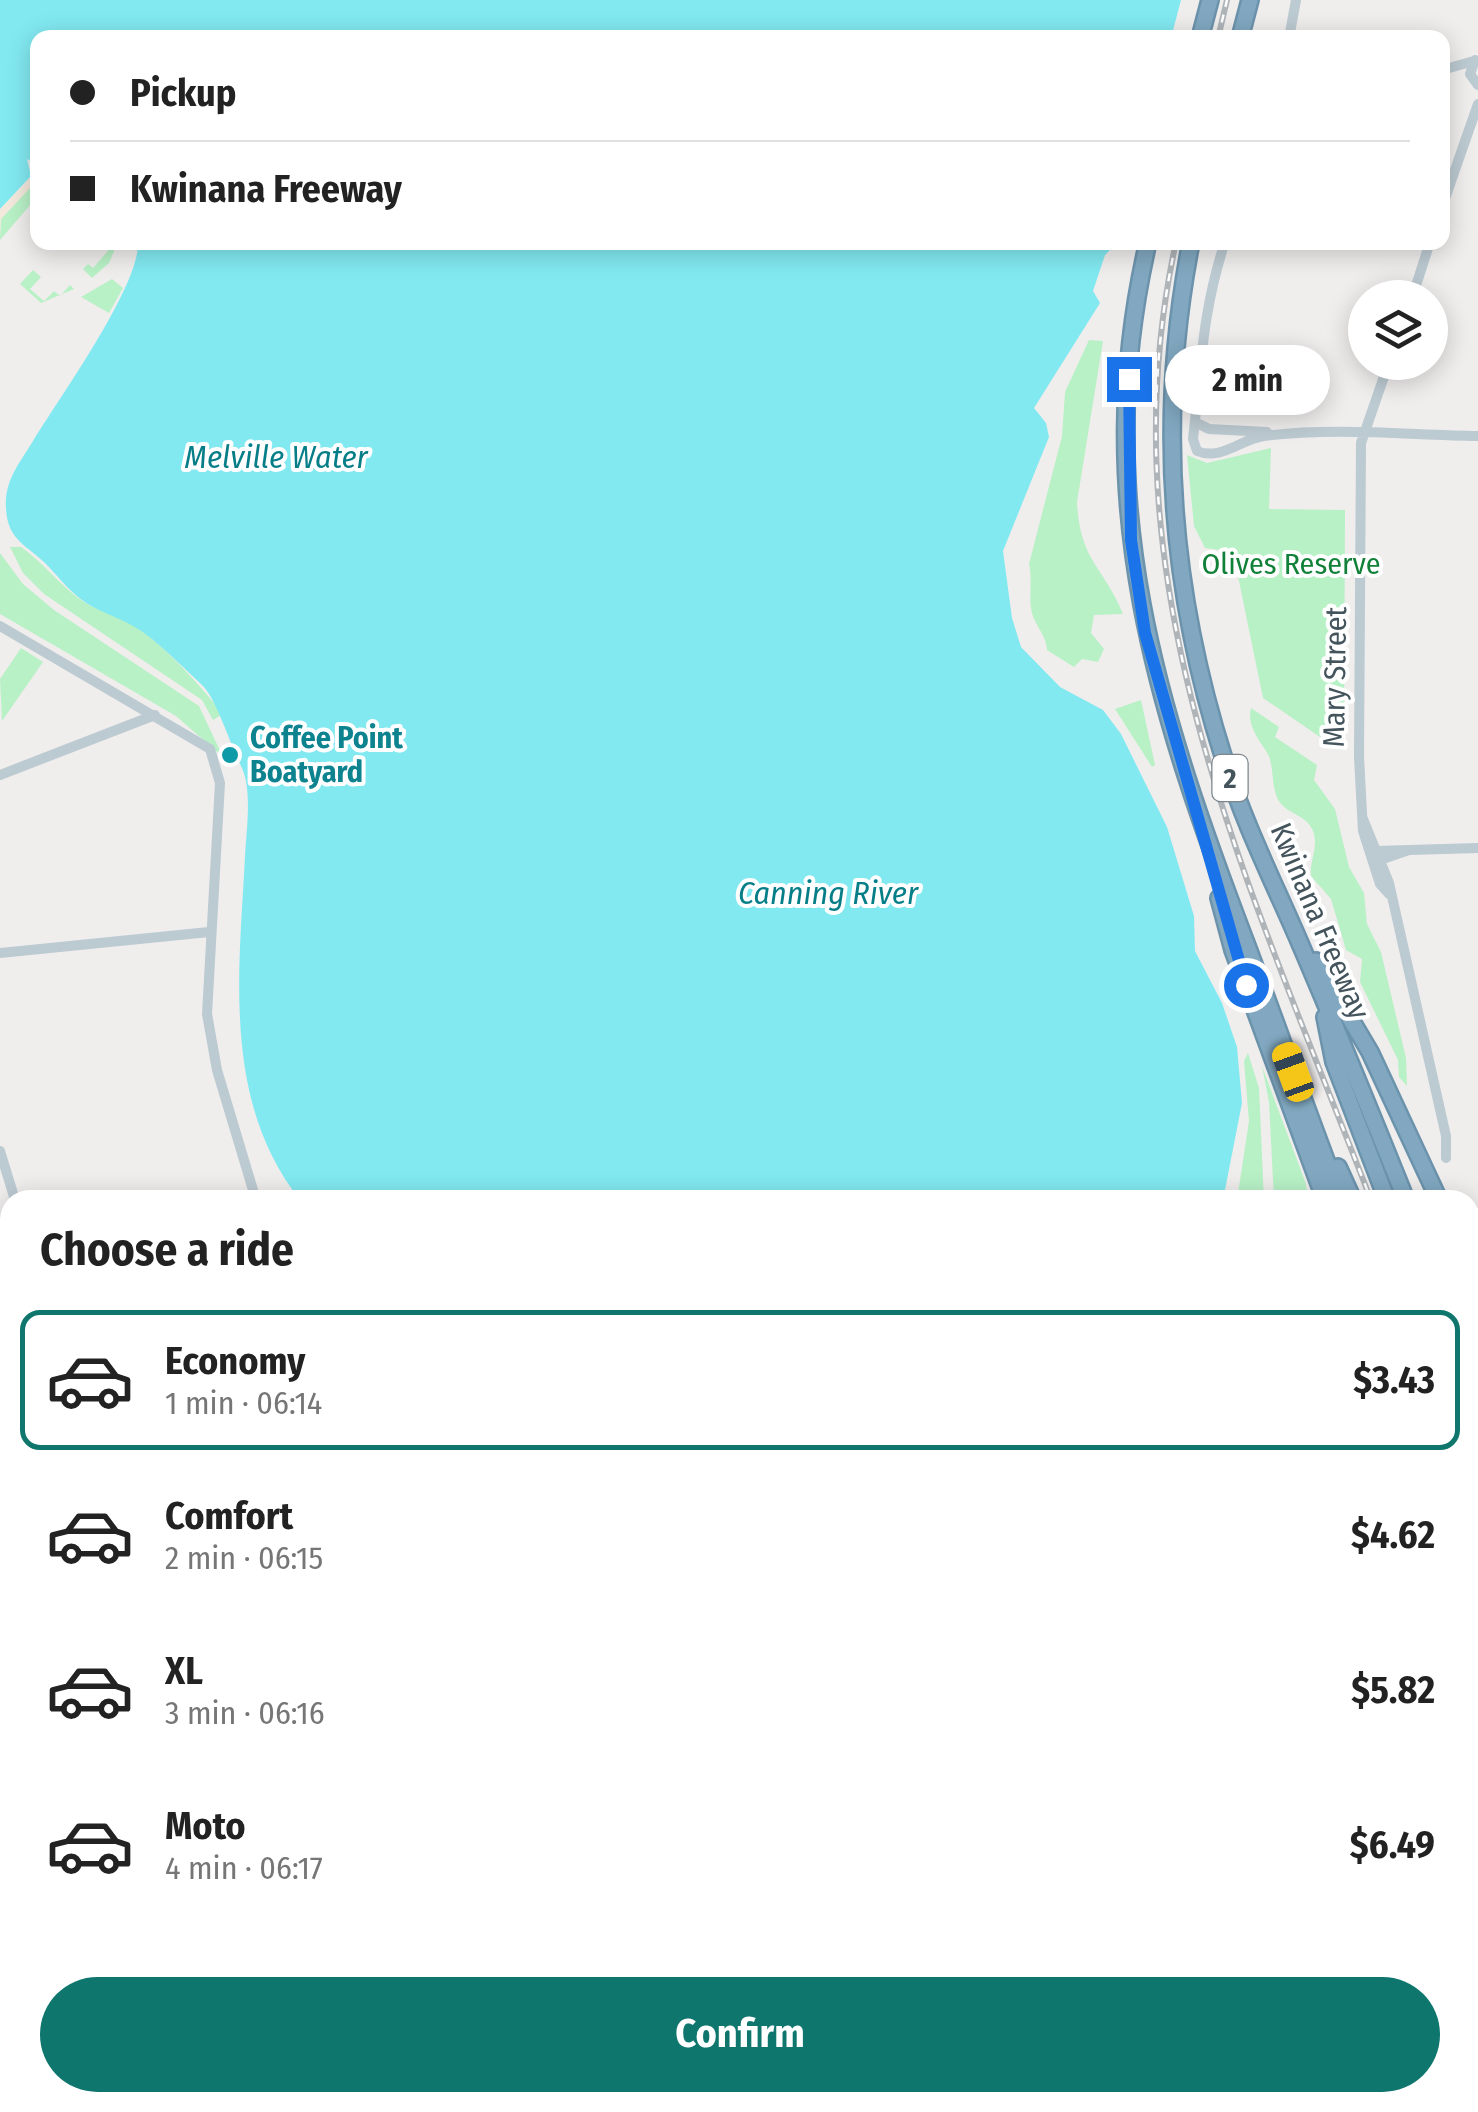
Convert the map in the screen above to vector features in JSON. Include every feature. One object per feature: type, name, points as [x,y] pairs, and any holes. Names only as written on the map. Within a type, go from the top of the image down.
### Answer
[{"type":"highway","points":[[1202,30],[1210,0]]},
{"type":"highway","points":[[1242,30],[1250,0]]},
{"type":"highway","name":"2","points":[[1147,250],[1129,379],[1131,540],[1155,680],[1189,788],[1337,1190]]},
{"type":"highway","name":"Kwinana Freeway","points":[[1190,250],[1179,314],[1170,424],[1182,589],[1224,760],[1402,1190]]},
{"type":"highway","points":[[1189,788],[1233,950],[1320,1190]]},
{"type":"highway","points":[[1284,906],[1370,1052],[1434,1190]]},
{"type":"highway","points":[[1319,989],[1334,1062],[1383,1190]]},
{"type":"highway","points":[[1293,1072],[1349,1190]]},
{"type":"street","points":[[1290,30],[1296,0]]},
{"type":"street","points":[[1450,69],[1476,59],[1478,105],[1450,184]]},
{"type":"street","points":[[1450,72],[1475,83]]},
{"type":"street","points":[[1223,250],[1205,308],[1193,439],[1198,450],[1206,454],[1249,439],[1292,434]]},
{"type":"street","points":[[1418,280],[1427,250]]},
{"type":"street","name":"Mary Street","points":[[1384,380],[1361,443],[1362,818],[1388,894],[1446,1136],[1446,1158]]},
{"type":"street","points":[[1195,422],[1209,429],[1292,434],[1478,436]]},
{"type":"street","points":[[2,626],[210,750],[220,771],[209,932],[210,1037],[253,1190]]},
{"type":"street","points":[[0,775],[156,716]]},
{"type":"street","points":[[1376,856],[1409,850],[1478,848]]},
{"type":"street","points":[[0,953],[209,932]]},
{"type":"street","points":[[0,1151],[12,1190]]},
{"type":"green space","points":[[30,184],[30,205],[0,240],[1,219]]},
{"type":"green space","points":[[114,250],[109,263],[92,278],[83,269],[88,264],[93,268],[108,251]]},
{"type":"green space","points":[[33,270],[41,277],[30,289],[44,301],[54,291],[59,295],[41,303],[20,284]]},
{"type":"green space","points":[[112,279],[123,288],[109,313],[81,297]]},
{"type":"green space","points":[[1089,340],[1103,341],[1077,502],[1079,522],[1088,551],[1123,614],[1094,615],[1091,633],[1104,649],[1098,662],[1082,659],[1074,667],[1047,650],[1032,613],[1029,564],[1062,436],[1065,392]]},
{"type":"green space","name":"Olives Reserve","points":[[1271,448],[1269,509],[1345,510],[1344,748],[1339,750],[1263,698],[1233,552],[1205,548],[1194,526],[1187,455],[1207,463]]},
{"type":"green space","points":[[10,547],[21,547],[83,601],[115,614],[145,633],[188,673],[223,714],[213,720],[202,700],[44,594],[23,573]]},
{"type":"green space","points":[[0,553],[23,584],[54,610],[199,706],[223,757],[176,716],[0,614]]},
{"type":"green space","points":[[21,648],[43,662],[2,721],[0,679]]},
{"type":"green space","points":[[1141,700],[1155,765],[1152,767],[1115,709]]},
{"type":"green space","points":[[1251,708],[1279,727],[1275,737],[1317,765],[1314,780],[1335,809],[1349,867],[1364,893],[1367,924],[1381,952],[1406,1058],[1407,1086],[1399,1077],[1398,1060],[1360,982],[1362,959],[1346,950],[1331,899],[1311,876],[1315,841],[1312,829],[1277,798],[1269,757],[1252,725]]},
{"type":"green space","points":[[1248,1053],[1259,1088],[1264,1190],[1239,1190],[1249,1121],[1244,1061]]},
{"type":"green space","points":[[1262,1066],[1307,1190],[1273,1190],[1269,1102]]},
{"type":"sand","points":[[30,178],[30,188],[1,219],[0,228],[0,209]]},
{"type":"water","points":[[0,0],[1181,0],[1173,30],[30,30],[30,177],[0,209]]},
{"type":"water","points":[[137,250],[1110,250],[1093,291],[1100,303],[1034,408],[1046,423],[1049,437],[1003,551],[1012,618],[1021,647],[1060,687],[1103,710],[1121,734],[1167,827],[1194,916],[1195,951],[1222,1003],[1237,1047],[1242,1103],[1225,1190],[293,1190],[275,1162],[258,1121],[247,1079],[239,990],[248,798],[245,775],[223,723],[207,691],[177,662],[137,628],[80,598],[20,542],[8,520],[7,490],[14,473],[112,313]]},
{"type":"railway","points":[[1220,30],[1227,0]]},
{"type":"railway","points":[[1175,250],[1158,369],[1158,493],[1173,614],[1200,733],[1237,850],[1367,1190]]},
{"type":"place","name":"Coffee Point Boatyard","points":[[230,755]]},
{"type":"route","points":[[1129,379],[1127,467],[1131,540],[1145,633],[1155,680],[1246,985]]},
{"type":"water label","name":"Melville Water","points":[[276,457]]},
{"type":"water label","name":"Canning River","points":[[828,893]]}]
